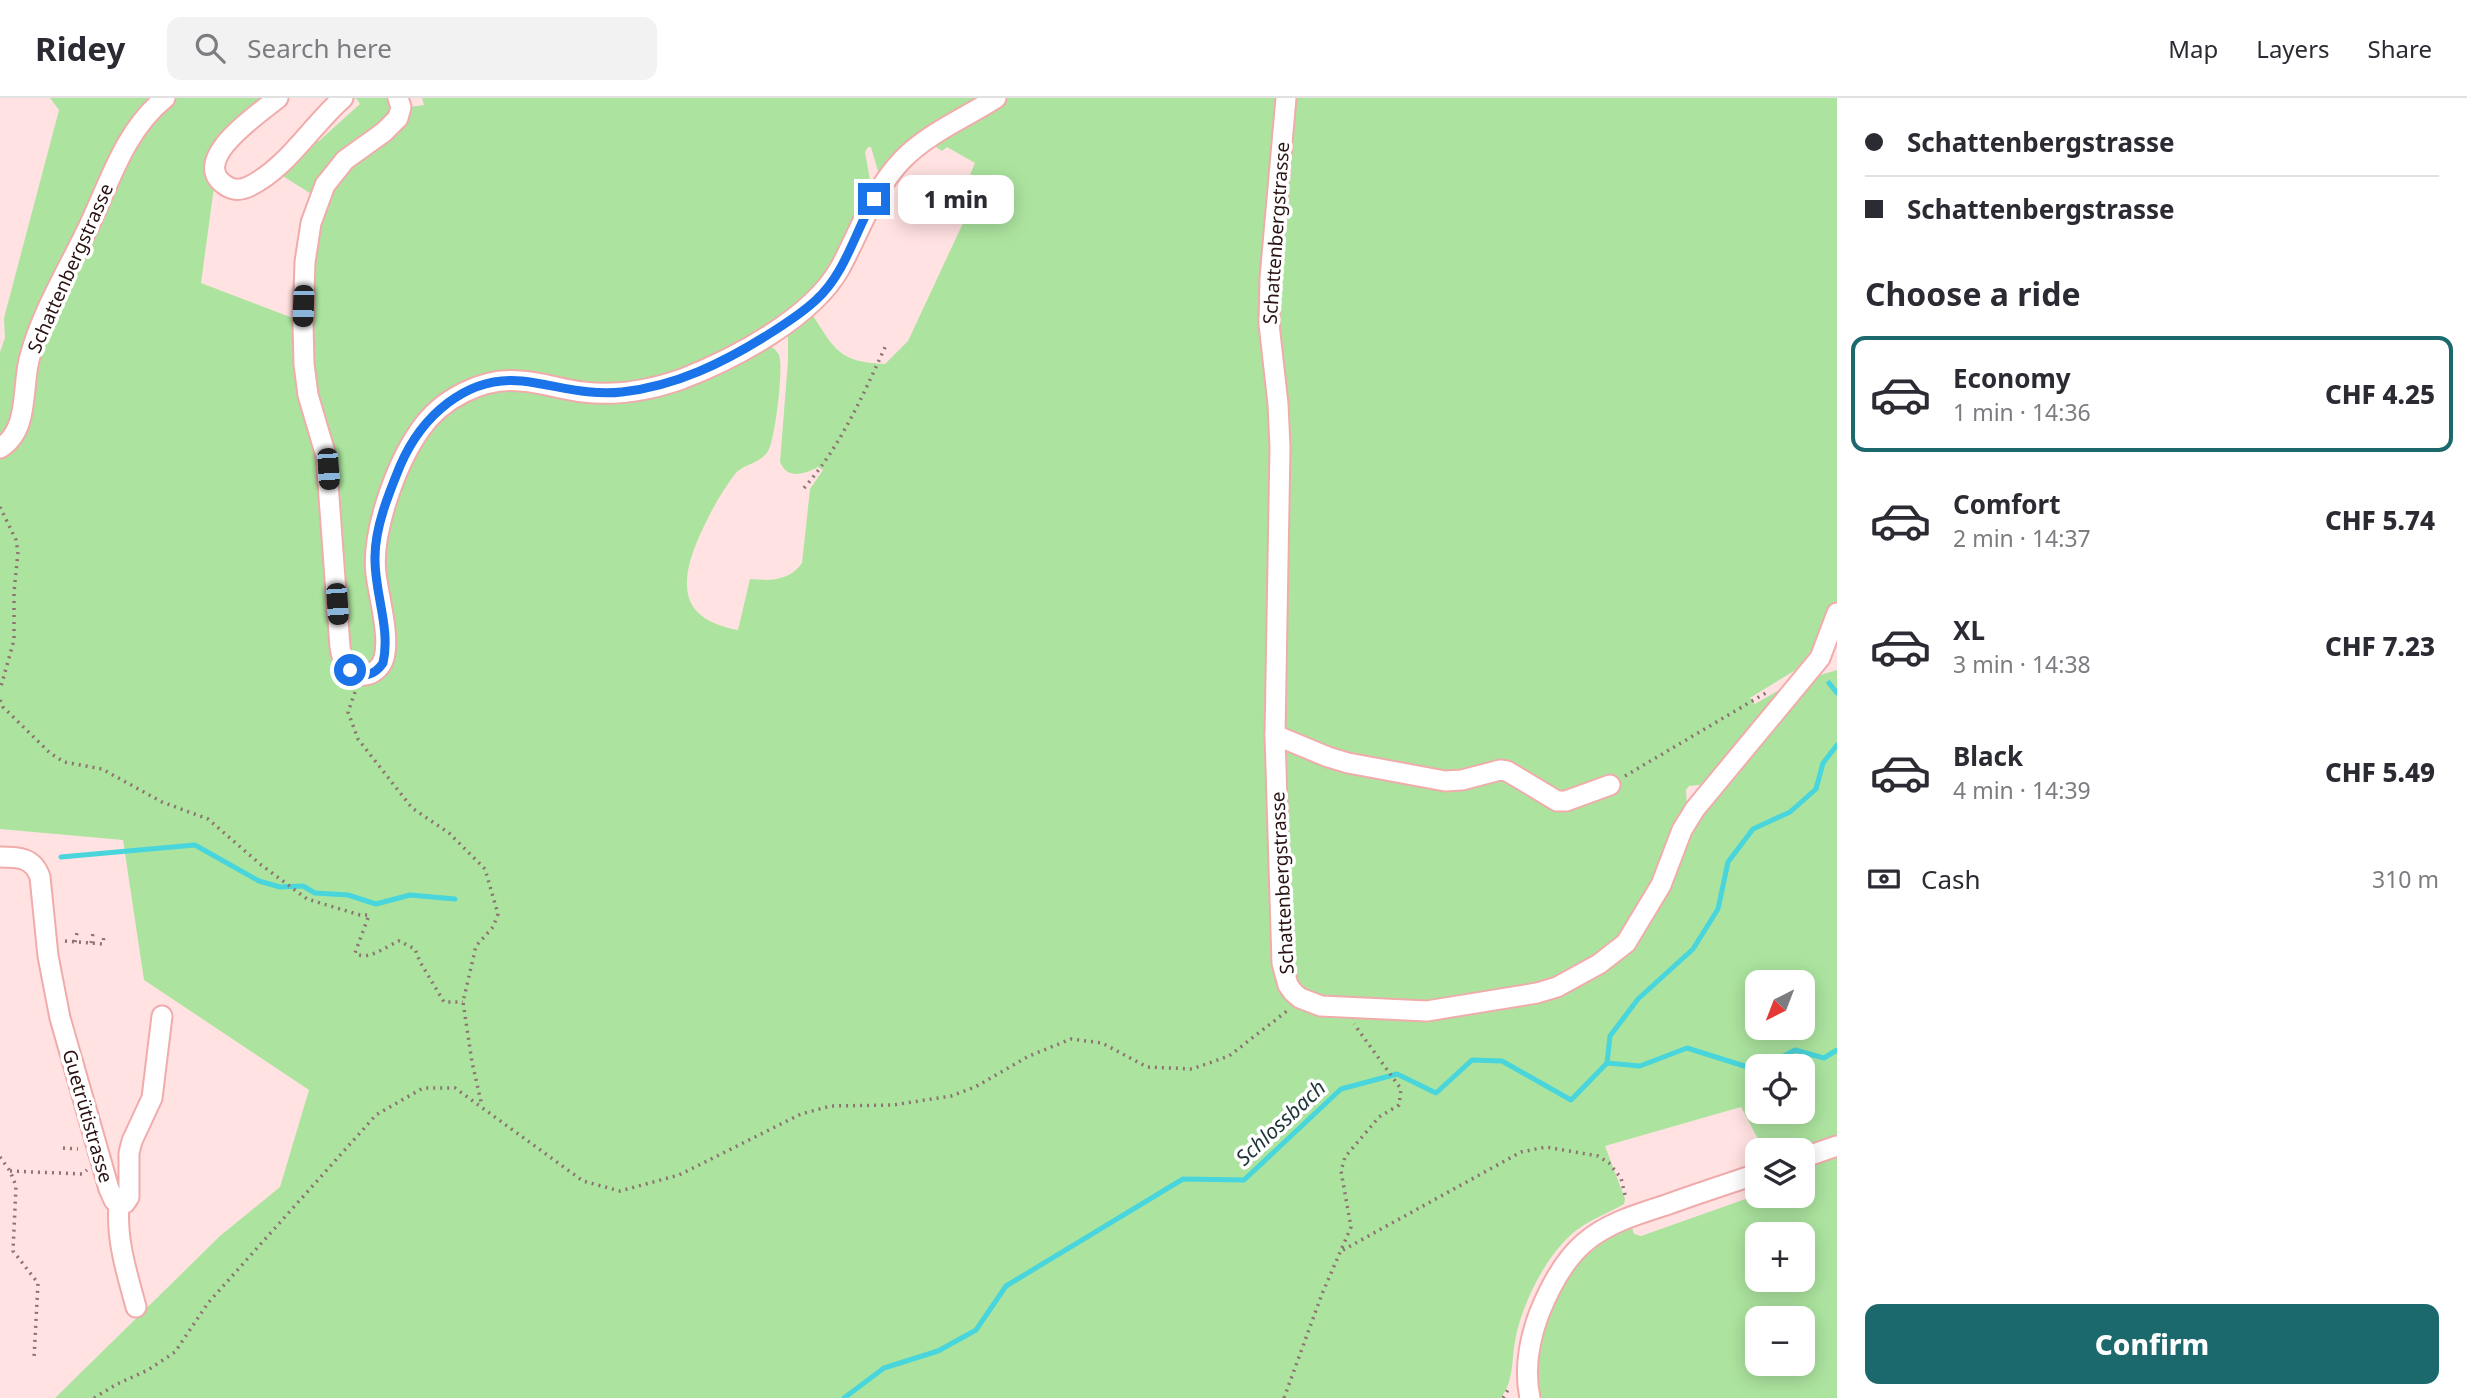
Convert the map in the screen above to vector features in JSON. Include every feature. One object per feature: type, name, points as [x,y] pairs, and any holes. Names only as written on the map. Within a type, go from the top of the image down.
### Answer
[{"type":"street","name":"Schattenbergstrasse","points":[[0,448],[12,439],[18,427],[27,368],[37,335],[87,231],[117,159],[139,124],[165,98]]},
{"type":"street","points":[[278,98],[228,140],[220,150],[215,162],[216,174],[219,180],[229,187],[241,189],[259,180],[294,150],[343,98]]},
{"type":"street","points":[[398,98],[401,107],[398,118],[384,132],[345,160],[325,185],[311,223],[305,262],[304,364],[309,395],[326,456],[340,647],[347,667],[360,675],[371,674],[380,668],[385,651],[374,557],[382,519],[405,454],[420,429],[438,410],[471,389],[508,380],[583,393],[620,393],[645,389],[679,380],[739,352],[786,323],[823,293],[839,270],[874,199],[903,159],[930,136],[996,98]]},
{"type":"street","name":"Schattenbergstrasse","points":[[1286,98],[1269,312],[1280,447],[1275,735],[1282,963],[1289,985],[1300,998],[1321,1006],[1427,1011],[1537,993],[1556,987],[1599,964],[1626,943],[1661,885],[1682,830],[1695,809],[1806,675],[1828,660],[1837,613]]},
{"type":"street","points":[[1275,735],[1328,757],[1445,780],[1461,780],[1500,770],[1507,771],[1557,801],[1566,801],[1610,785]]},
{"type":"street","name":"Guetrütistrasse","points":[[0,857],[23,858],[36,867],[40,877],[55,996],[109,1189],[118,1205],[125,1203],[129,1197],[130,1148],[152,1098],[162,1016]]},
{"type":"street","points":[[1815,1154],[1837,1146]]},
{"type":"street","points":[[1530,1398],[1527,1364],[1541,1310],[1553,1283],[1569,1259],[1586,1241],[1604,1229],[1635,1215],[1745,1178]]},
{"type":"street","points":[[118,1205],[117,1226],[121,1250],[136,1307]]},
{"type":"path","points":[[804,488],[836,445],[887,343]]},
{"type":"path","points":[[0,508],[16,540],[18,551],[14,592],[14,640],[0,690]]},
{"type":"path","points":[[360,675],[348,712],[358,740],[412,808],[449,833],[485,869],[498,914],[493,927],[476,946],[463,1002],[472,1062],[483,1108]]},
{"type":"path","points":[[1610,785],[1791,678],[1806,675]]},
{"type":"path","points":[[0,700],[3,707],[50,753],[64,762],[102,769],[162,802],[208,819],[260,864],[307,899],[360,915],[369,915],[355,953],[360,957],[368,956],[399,941],[415,949],[444,1002],[463,1002]]},
{"type":"path","points":[[75,942],[77,933]]},
{"type":"path","points":[[91,943],[93,934]]},
{"type":"path","points":[[66,942],[103,944],[104,935]]},
{"type":"path","points":[[94,1398],[176,1352],[208,1303],[376,1115],[423,1088],[455,1088],[583,1181],[620,1191],[679,1175],[801,1114],[831,1106],[893,1105],[951,1096],[975,1087],[1029,1055],[1070,1039],[1102,1043],[1147,1067],[1192,1069],[1229,1056],[1284,1011],[1292,1010]]},
{"type":"path","points":[[1284,1398],[1322,1294],[1351,1227],[1341,1171],[1345,1157],[1379,1117],[1399,1105],[1401,1088],[1386,1067]]},
{"type":"path","points":[[1341,1251],[1521,1152],[1546,1147],[1598,1156],[1609,1163],[1621,1178],[1624,1195],[1635,1215]]},
{"type":"path","points":[[63,1148],[75,1149]]},
{"type":"path","points":[[0,1157],[16,1186],[13,1251],[38,1283],[34,1358]]},
{"type":"path","points":[[10,1171],[82,1174],[101,1158]]},
{"type":"green space","points":[[50,98],[152,98],[121,139],[13,422],[0,440],[0,352],[5,338],[4,318],[59,110]]},
{"type":"green space","points":[[175,98],[273,98],[223,137],[210,155],[208,169],[214,187],[201,283],[298,320],[302,390],[322,463],[335,658],[339,668],[352,681],[367,684],[380,680],[385,675],[391,658],[391,637],[380,560],[386,518],[411,453],[426,429],[436,419],[473,395],[502,387],[530,387],[591,398],[650,393],[693,379],[764,345],[775,350],[780,362],[778,402],[769,449],[758,461],[739,470],[724,490],[696,544],[687,575],[690,601],[696,611],[706,619],[738,630],[750,579],[772,580],[785,576],[802,563],[810,489],[823,470],[818,467],[796,474],[787,471],[780,462],[788,334],[812,314],[840,352],[857,360],[885,364],[908,341],[971,206],[965,187],[975,163],[947,147],[942,151],[930,143],[973,116],[989,114],[1008,98],[1837,98],[1837,623],[1826,623],[1802,666],[1750,698],[1755,704],[1793,682],[1708,784],[1689,786],[1686,790],[1687,809],[1643,908],[1610,948],[1575,975],[1544,985],[1445,1004],[1415,1006],[1327,1002],[1303,993],[1293,981],[1281,981],[1307,1012],[1388,1014],[1434,1020],[1547,997],[1584,979],[1601,969],[1636,936],[1660,897],[1681,841],[1706,800],[1802,687],[1817,676],[1837,670],[1837,1141],[1815,1148],[1815,1138],[1758,1138],[1750,1124],[1815,1124],[1815,1054],[1745,1054],[1745,1114],[1741,1107],[1605,1146],[1625,1199],[1624,1204],[1581,1227],[1549,1261],[1525,1307],[1516,1336],[1511,1376],[1501,1398],[55,1398],[220,1236],[280,1187],[309,1090],[144,980],[123,840],[0,829],[0,457],[17,443],[21,434],[36,359],[60,294],[97,226],[130,149],[147,124]]},
{"type":"green space","points":[[356,98],[391,98],[392,115],[313,195],[278,173],[306,145],[319,141],[360,104]]},
{"type":"green space","points":[[422,98],[985,98],[880,178],[871,147],[868,147],[865,152],[872,191],[832,272],[781,321],[682,374],[609,388],[475,381],[394,468],[377,626],[377,656],[368,667],[355,662],[347,651],[309,371],[316,237],[332,187],[409,107],[424,105]]},
{"type":"green space","points":[[1837,1151],[1837,1398],[1536,1398],[1534,1378],[1538,1338],[1563,1279],[1596,1241],[1631,1224],[1634,1234],[1641,1236],[1745,1199],[1745,1208],[1815,1208],[1815,1159]]},
{"type":"waterway","points":[[1829,683],[1837,693]]},
{"type":"waterway","points":[[1607,1063],[1610,1036],[1638,999],[1693,949],[1718,909],[1728,862],[1753,829],[1790,812],[1816,789],[1823,763],[1837,745]]},
{"type":"waterway","points":[[61,857],[195,845],[259,881],[280,887],[303,886],[315,893],[348,895],[376,904],[410,895],[455,899]]},
{"type":"waterway","name":"Schlossbach","points":[[844,1398],[884,1368],[938,1351],[976,1330],[1006,1286],[1183,1179],[1244,1180],[1341,1089],[1397,1074],[1436,1093],[1472,1060],[1502,1061],[1571,1100],[1607,1063],[1640,1066],[1687,1048],[1745,1066]]},
{"type":"waterway","name":"Schlossbach","points":[[1788,1054],[1795,1050],[1810,1054]]},
{"type":"waterway","name":"Schlossbach","points":[[1815,1056],[1824,1058],[1837,1050]]},
{"type":"route","points":[[350,670],[360,675],[371,674],[383,663],[385,638],[375,570],[375,545],[405,454],[420,429],[438,410],[471,389],[495,382],[520,381],[583,393],[620,393],[679,380],[717,364],[786,323],[823,293],[839,270],[874,199]]}]
